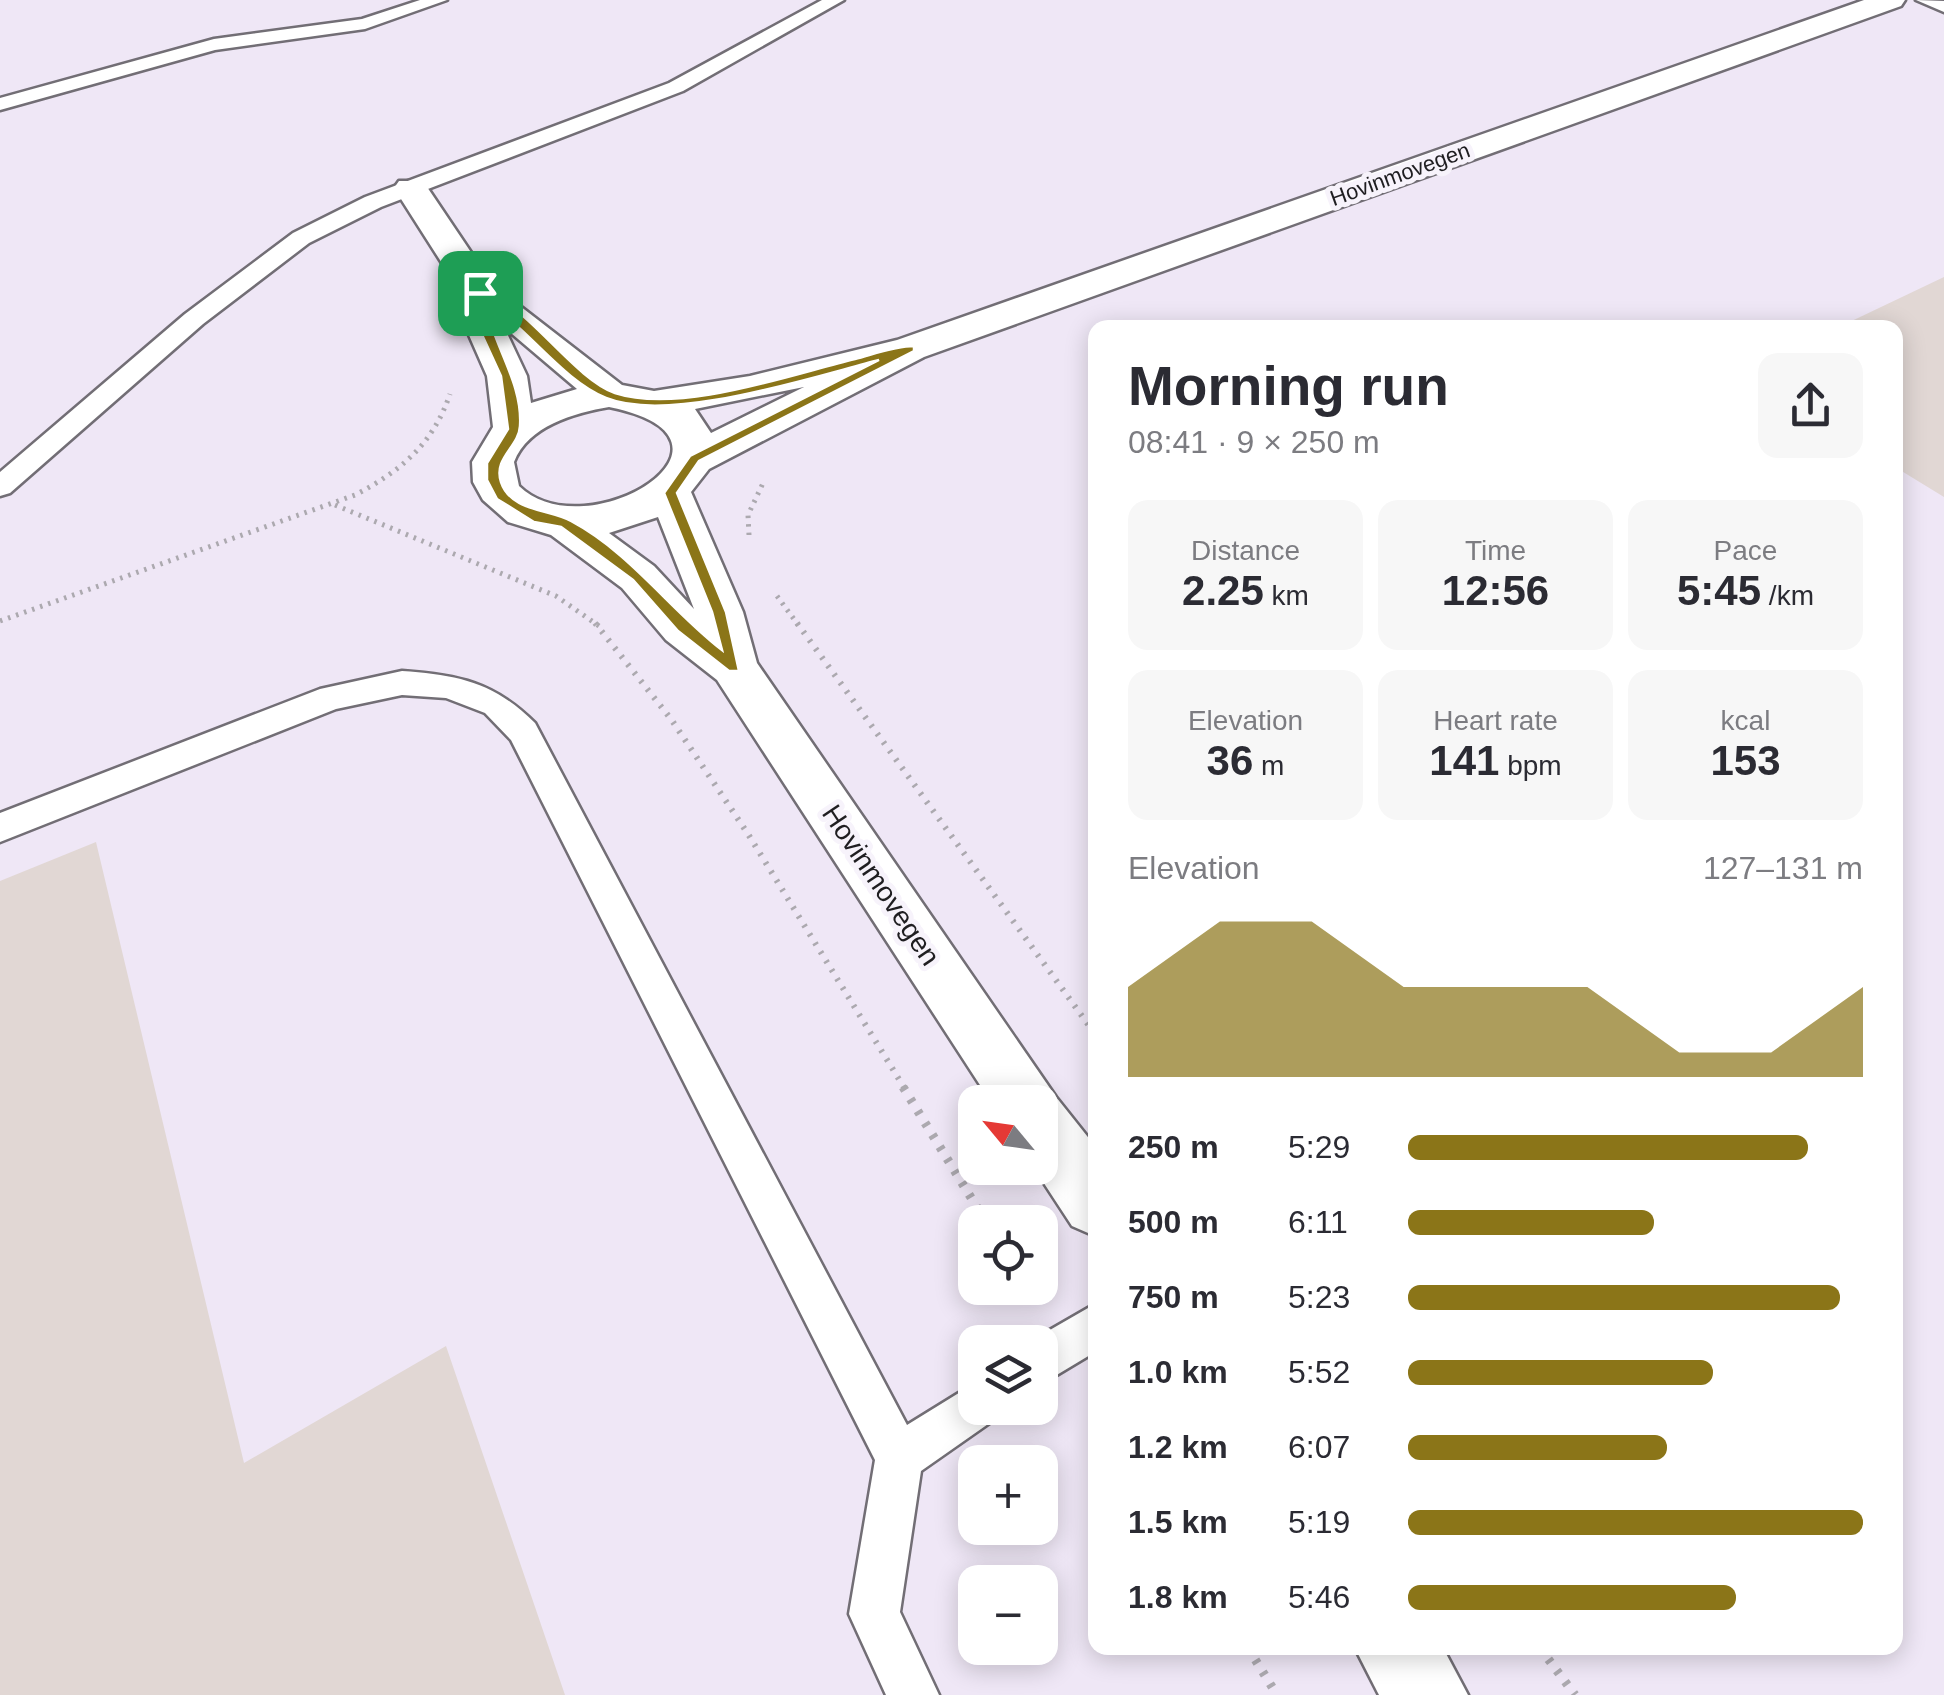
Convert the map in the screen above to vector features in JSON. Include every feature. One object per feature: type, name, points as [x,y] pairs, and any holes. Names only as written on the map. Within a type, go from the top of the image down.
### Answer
[{"type":"street","name":"Hovinmovegen","points":[[658,403],[750,388],[910,349],[1891,0]]},
{"type":"street","points":[[411,188],[480,293],[517,316],[559,358],[609,395]]},
{"type":"street","points":[[480,293],[484,326],[507,376],[514,429]]},
{"type":"street","name":"Hovinmovegen","points":[[734,667],[682,476],[910,349]]},
{"type":"street","points":[[609,395],[658,403],[688,426],[695,442],[682,476],[622,517],[565,523],[538,518],[502,496],[494,480],[494,463],[514,429],[558,405],[609,395]]},
{"type":"street","name":"Hovinmovegen","points":[[565,523],[638,577],[683,628],[734,667],[1017,1085]]},
{"type":"street","points":[[1058,1148],[1088,1193]]},
{"type":"street","points":[[1399,1655],[1426,1695]]},
{"type":"lane","points":[[0,104],[214,45],[365,24],[438,0]]},
{"type":"lane","points":[[0,487],[253,271],[301,238],[411,188],[676,87],[835,0]]},
{"type":"lane","points":[[1925,0],[1944,8]]},
{"type":"lane","points":[[0,828],[331,698],[402,682],[448,686],[496,704],[523,732],[899,1458],[874,1614],[913,1695]]},
{"type":"lane","points":[[1058,1350],[1088,1331]]},
{"type":"lane","points":[[899,1458],[958,1418]]},
{"type":"path","points":[[0,621],[335,505],[400,469],[428,442],[442,423],[450,394]]},
{"type":"path","points":[[753,548],[748,515],[766,479]]},
{"type":"path","points":[[335,505],[556,596],[611,639],[748,834],[976,1205]]},
{"type":"path","points":[[770,584],[1088,1024]]},
{"type":"path","points":[[1252,1655],[1277,1695]]},
{"type":"path","points":[[1545,1655],[1575,1695]]},
{"type":"shaded area","points":[[0,0],[1944,0],[1944,1695],[0,1695]]},
{"type":"building","points":[[1944,277],[1944,497],[1903,472],[1903,320],[1854,320]]},
{"type":"building","points":[[96,842],[244,1463],[446,1346],[565,1695],[0,1695],[0,881]]},
{"type":"route","points":[[480,293],[517,316],[559,358],[609,395],[658,403],[750,388],[910,349],[694,458],[686,476],[670,493],[719,612],[734,667],[683,628],[638,577],[565,523],[517,509],[502,496],[494,480],[494,463],[514,429],[507,376],[484,326],[480,293]]}]
